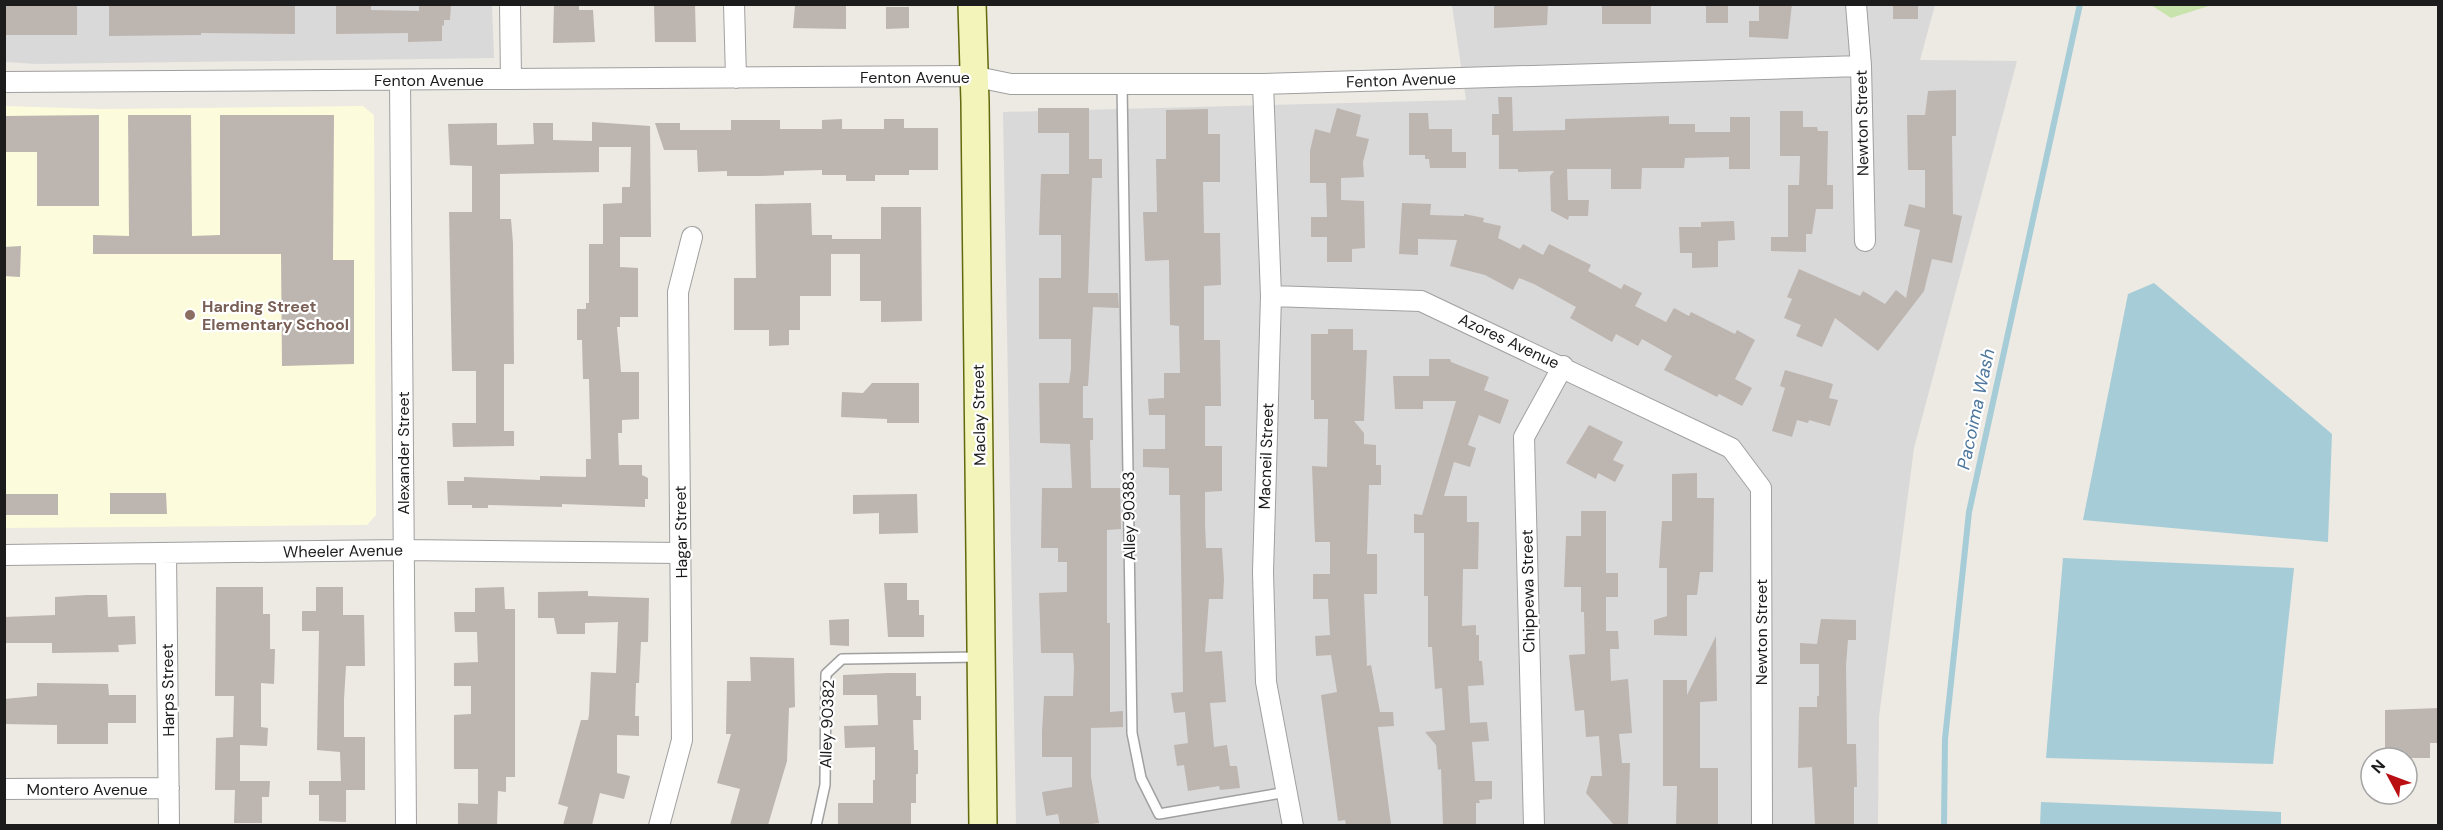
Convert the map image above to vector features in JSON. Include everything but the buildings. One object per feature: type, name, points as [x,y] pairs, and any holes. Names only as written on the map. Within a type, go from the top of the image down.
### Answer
[{"type":"street","points":[[510,4],[511,80]]},
{"type":"street","points":[[734,4],[736,78]]},
{"type":"street","name":"Maclay Street","points":[[972,4],[983,825]]},
{"type":"street","name":"Newton Street","points":[[1856,4],[1861,66],[1865,241]]},
{"type":"street","name":"Fenton Avenue","points":[[4,82],[972,76],[1011,84],[1263,84],[1861,66]]},
{"type":"street","name":"Alexander Street","points":[[400,80],[406,825]]},
{"type":"street","name":"Macneil Street","points":[[1263,84],[1271,296],[1263,572],[1266,682],[1293,825]]},
{"type":"street","name":"Hagar Street","points":[[659,825],[682,740],[678,292],[692,237]]},
{"type":"street","name":"Azores Avenue","points":[[1271,296],[1421,301],[1563,366],[1731,448]]},
{"type":"street","name":"Chippewa Street","points":[[1534,825],[1524,437],[1563,366]]},
{"type":"street","name":"Newton Street","points":[[1731,448],[1761,488],[1762,825]]},
{"type":"street","name":"Wheeler Avenue","points":[[4,555],[404,550],[681,553]]},
{"type":"street","name":"Harps Street","points":[[166,554],[169,825]]},
{"type":"street","name":"Montero Avenue","points":[[4,789],[169,788]]},
{"type":"lane","name":"Alley 90383","points":[[1122,84],[1132,733],[1141,778],[1159,814],[1287,792]]},
{"type":"lane","name":"Alley 90382","points":[[816,825],[825,785],[826,674],[842,659],[982,657]]},
{"type":"shaded area","points":[[4,5],[492,5],[494,58],[37,64],[5,62]]},
{"type":"shaded area","points":[[1452,5],[1935,5],[1920,60],[2017,61],[1914,448],[1879,717],[1878,825],[1016,825],[1003,112],[1466,100]]},
{"type":"shaded area","name":"Harding Street Elementary School","points":[[5,106],[101,109],[363,106],[374,115],[376,515],[367,525],[5,528]]},
{"type":"green space","points":[[2151,5],[2212,5],[2171,18]]},
{"type":"water","points":[[2154,283],[2332,434],[2328,542],[2083,520],[2128,294]]},
{"type":"water","points":[[2063,558],[2294,568],[2273,764],[2046,758]]},
{"type":"water","points":[[2041,802],[2281,812],[2281,825],[2040,825]]},
{"type":"waterway","name":"Pacoima Wash","points":[[1944,826],[1945,739],[1969,512],[2080,4]]},
{"type":"place","name":"Harding Street Elementary School","points":[[190,315]]}]
